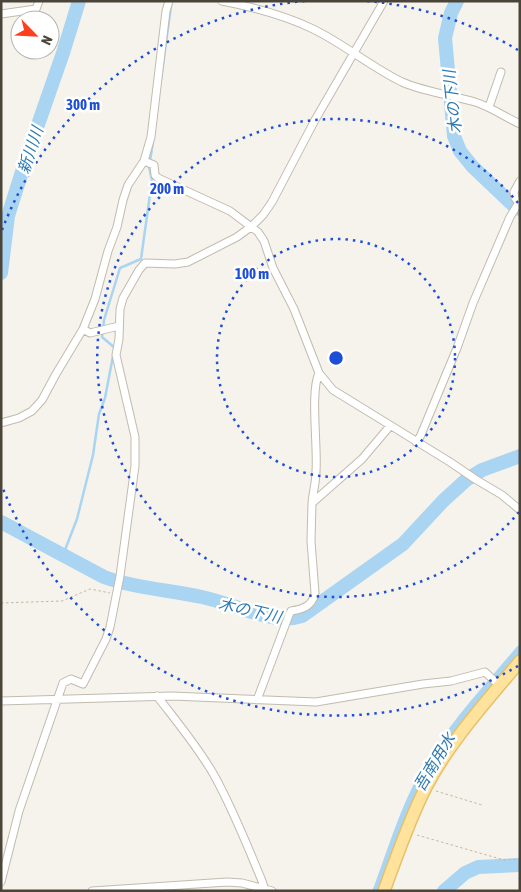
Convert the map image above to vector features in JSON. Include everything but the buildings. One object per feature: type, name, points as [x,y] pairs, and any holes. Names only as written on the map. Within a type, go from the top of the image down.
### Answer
[{"type":"main road","points":[[384,891],[406,831],[426,788],[455,741],[496,682],[520,661]]},
{"type":"street","points":[[1,14],[36,9],[39,1]]},
{"type":"street","points":[[1,422],[19,418],[32,411],[42,400],[83,329],[98,290],[128,185],[148,163],[166,11],[169,1]]},
{"type":"street","points":[[222,1],[244,5],[297,22],[404,82],[490,107],[520,124]]},
{"type":"street","points":[[1,882],[19,811],[63,683],[71,679],[83,684],[106,639],[118,586],[132,493],[135,456],[135,437],[116,355],[119,339],[120,309],[124,298],[139,270],[145,263],[175,264],[188,262],[237,237],[263,215],[384,1]]},
{"type":"street","points":[[490,107],[501,72]]},
{"type":"street","points":[[148,163],[154,165],[154,175],[158,178],[230,212],[258,232],[264,241],[273,268],[294,309],[319,373],[333,390],[502,495],[520,510]]},
{"type":"street","points":[[416,442],[420,437],[457,348],[473,303],[518,206],[514,192],[520,181]]},
{"type":"street","points":[[83,329],[90,333],[118,326]]},
{"type":"street","points":[[257,700],[288,615],[292,611],[304,609],[313,601],[315,593],[311,541],[312,503],[316,472],[317,378],[319,373]]},
{"type":"street","points":[[312,503],[362,459],[390,426]]},
{"type":"street","points":[[1,701],[157,696],[316,702],[423,684],[451,682],[485,672],[496,682]]},
{"type":"street","points":[[157,696],[192,740],[214,775],[236,819],[264,887]]},
{"type":"street","points":[[92,891],[228,882],[264,887],[272,891]]},
{"type":"path","points":[[1,603],[62,601],[90,589],[116,594]]},
{"type":"path","points":[[426,788],[482,805]]},
{"type":"path","points":[[406,831],[504,860],[520,859]]},
{"type":"waterway","name":"新川川","points":[[1,273],[8,216],[79,1]]},
{"type":"waterway","name":"木の下川","points":[[457,1],[451,13],[445,38],[454,136],[460,151],[472,166],[513,205],[520,209]]},
{"type":"waterway","points":[[161,79],[171,6]]},
{"type":"waterway","points":[[115,348],[102,337],[104,320],[120,268],[141,259],[152,180],[149,167],[153,142]]},
{"type":"waterway","points":[[63,555],[77,519],[93,455],[99,414],[105,398],[113,356]]},
{"type":"waterway","name":"木の下川","points":[[1,522],[104,577],[116,581],[202,597],[280,619],[291,618],[302,616],[403,544],[443,501],[466,480],[482,470],[520,456]]},
{"type":"waterway","name":"吾南用水","points":[[377,891],[394,842],[421,779],[461,720],[520,650]]},
{"type":"waterway","points":[[444,891],[465,873],[478,867],[520,865]]}]
